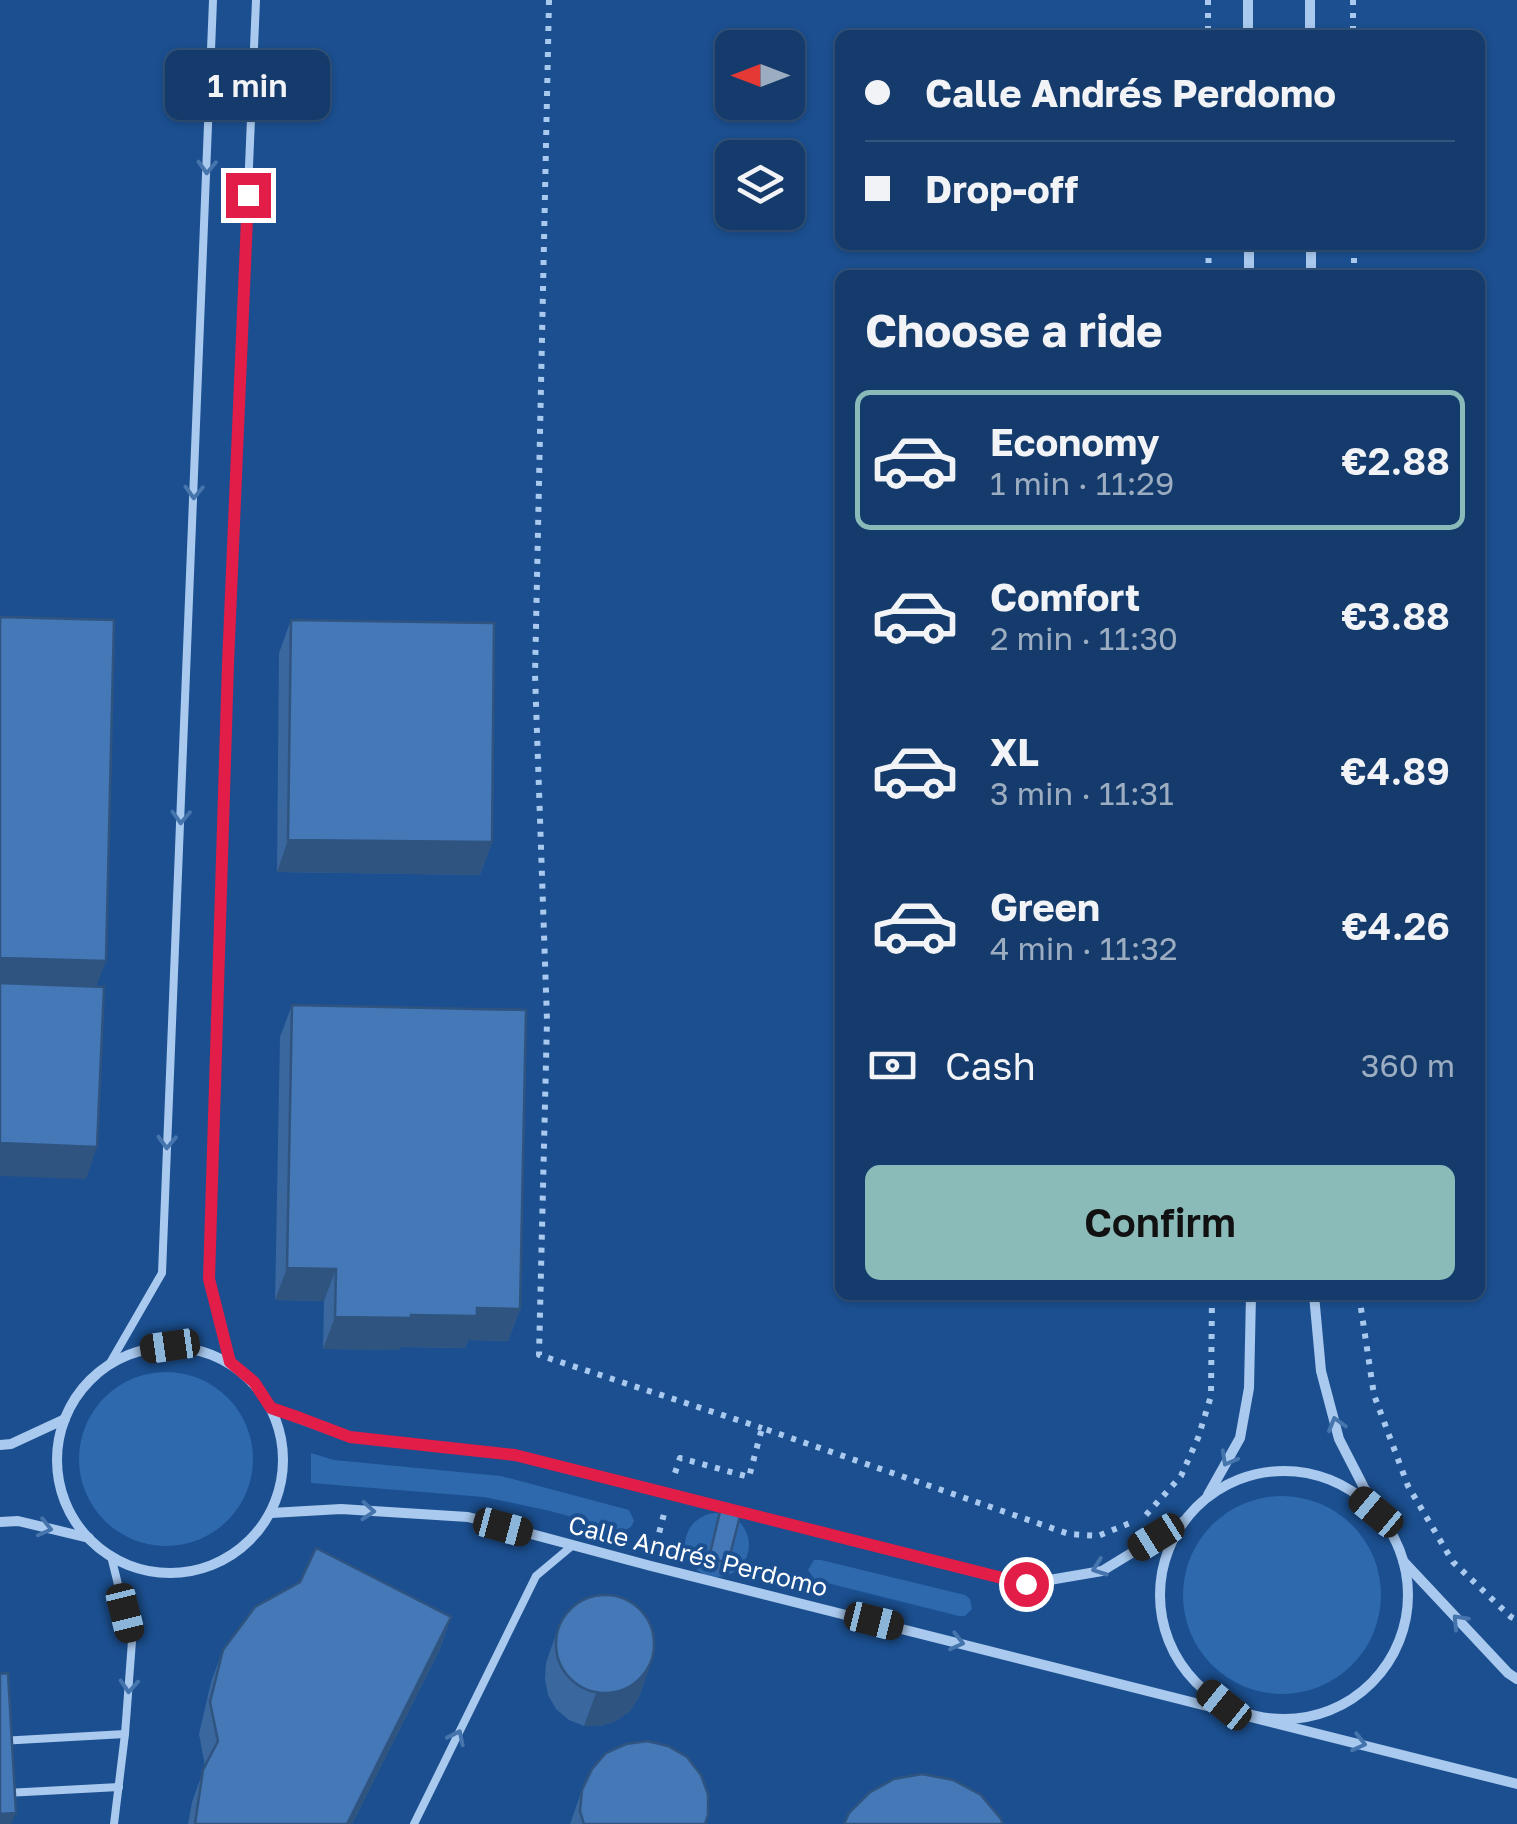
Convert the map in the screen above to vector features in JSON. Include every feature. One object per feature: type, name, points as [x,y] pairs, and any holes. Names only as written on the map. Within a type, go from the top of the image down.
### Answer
[{"type":"street","points":[[1248,0],[1248,30]]},
{"type":"street","points":[[1310,0],[1310,30]]},
{"type":"street","points":[[271,1408],[350,1437],[515,1455],[1026,1584],[1102,1571],[1184,1521],[1208,1496],[1240,1438],[1249,1388],[1251,1300]]},
{"type":"street","points":[[1184,1521],[1164,1558],[1160,1601],[1168,1643],[1191,1678],[1224,1705],[1264,1718],[1305,1718],[1344,1704],[1376,1678],[1398,1643],[1408,1602],[1403,1561],[1393,1535],[1376,1512],[1339,1439],[1321,1371],[1314,1300]]},
{"type":"street","points":[[170,1346],[201,1350],[230,1362],[254,1382],[271,1408],[282,1443],[282,1479],[270,1513],[248,1543],[217,1564],[181,1573],[145,1571],[110,1556],[89,1538],[70,1512],[59,1482],[57,1450],[65,1418],[83,1387],[110,1363],[139,1350],[170,1346]]},
{"type":"street","points":[[0,1445],[11,1444],[65,1418]]},
{"type":"street","points":[[1208,1496],[1240,1478],[1277,1470],[1313,1474],[1348,1488],[1376,1512]]},
{"type":"street","name":"Calle Andrés Perdomo","points":[[270,1513],[341,1509],[468,1518],[1517,1784]]},
{"type":"street","points":[[0,1522],[18,1521],[89,1538]]},
{"type":"street","points":[[1403,1561],[1517,1679]]},
{"type":"lane","points":[[110,1363],[162,1273],[213,0]]},
{"type":"lane","points":[[230,1362],[209,1279],[228,664],[256,0]]},
{"type":"lane","points":[[414,1824],[536,1576],[573,1546]]},
{"type":"lane","points":[[110,1556],[132,1641],[126,1734],[114,1824]]},
{"type":"lane","points":[[0,1742],[126,1734]]},
{"type":"lane","points":[[2,1793],[118,1787]]},
{"type":"path","points":[[549,0],[535,674],[547,1020],[539,1355],[1069,1534],[1098,1536],[1144,1518],[1181,1476],[1211,1396],[1212,1300]]},
{"type":"path","points":[[1208,0],[1208,30]]},
{"type":"path","points":[[1353,0],[1353,30]]},
{"type":"path","points":[[1360,1300],[1374,1396],[1408,1486],[1454,1562],[1517,1620]]},
{"type":"path","points":[[650,1566],[680,1458],[748,1477],[762,1428]]},
{"type":"shaded area","points":[[166,1372],[199,1379],[227,1398],[246,1426],[253,1459],[246,1492],[227,1520],[199,1539],[166,1546],[133,1539],[105,1520],[86,1492],[79,1459],[86,1426],[105,1398],[133,1379]]},
{"type":"shaded area","points":[[311,1453],[334,1460],[501,1476],[629,1510],[634,1521],[623,1531],[484,1497],[311,1483]]},
{"type":"shaded area","points":[[1282,1496],[1320,1504],[1352,1525],[1373,1557],[1381,1595],[1373,1633],[1352,1665],[1320,1686],[1282,1694],[1244,1686],[1212,1665],[1191,1633],[1183,1595],[1191,1557],[1212,1525],[1244,1504]]},
{"type":"shaded area","points":[[717,1513],[740,1522],[749,1545],[740,1568],[717,1577],[694,1568],[685,1545],[694,1522]]},
{"type":"shaded area","points":[[814,1560],[965,1595],[972,1609],[959,1616],[815,1580],[808,1570]]},
{"type":"building","points":[[0,617],[114,620],[106,961],[0,958]]},
{"type":"building","points":[[291,620],[494,623],[492,842],[288,840]]},
{"type":"building","points":[[0,983],[104,987],[97,1147],[0,1143]]},
{"type":"building","points":[[292,1005],[526,1010],[520,1309],[477,1308],[477,1316],[335,1317],[336,1269],[287,1268]]},
{"type":"building","points":[[721,1507],[741,1512],[728,1563],[709,1558]]},
{"type":"building","points":[[316,1548],[451,1617],[347,1824],[195,1824],[203,1770],[218,1741],[210,1702],[223,1650],[255,1607],[300,1582]]},
{"type":"building","points":[[605,1595],[624,1599],[640,1609],[650,1625],[654,1644],[650,1663],[640,1679],[624,1689],[605,1693],[586,1689],[570,1679],[560,1663],[556,1644],[560,1625],[570,1609],[586,1599]]},
{"type":"building","points":[[8,1673],[16,1813],[0,1814],[0,1674]]},
{"type":"building","points":[[647,1741],[668,1746],[687,1757],[701,1775],[708,1794],[705,1824],[584,1824],[580,1811],[582,1790],[592,1769],[606,1753],[626,1744]]},
{"type":"building","points":[[922,1774],[953,1780],[981,1795],[1003,1824],[844,1824],[849,1813],[869,1793],[894,1779]]},
{"type":"route","points":[[248,195],[228,664],[209,1279],[230,1362],[254,1382],[271,1408],[350,1437],[515,1455],[1026,1584]]}]
